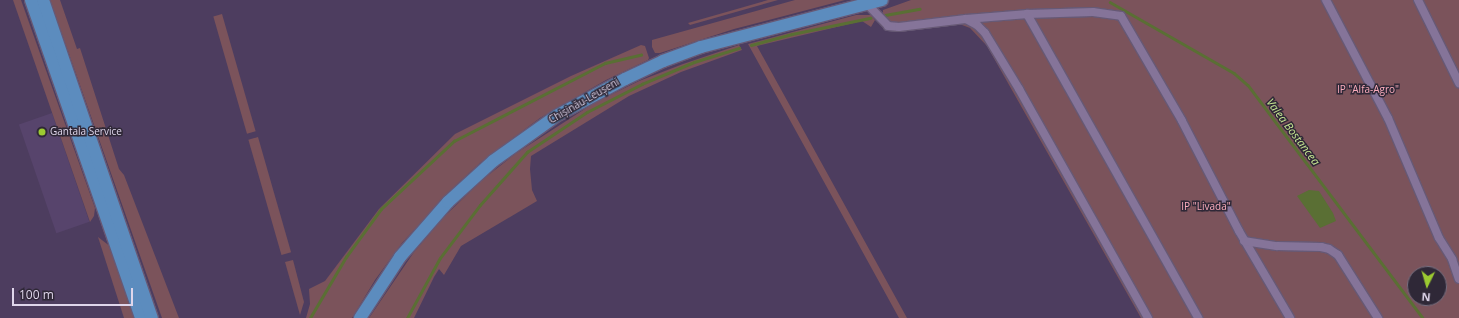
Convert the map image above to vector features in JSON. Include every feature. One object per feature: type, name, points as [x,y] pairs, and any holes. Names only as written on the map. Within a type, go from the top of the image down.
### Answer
[{"type":"highway","points":[[31,0],[141,318]]},
{"type":"highway","points":[[43,0],[152,318]]},
{"type":"highway","name":"Chișinău-Leușeni","points":[[360,318],[400,257],[448,202],[493,161],[556,116],[625,79],[695,50],[740,36],[882,0]]},
{"type":"street","points":[[1326,0],[1388,118],[1439,238],[1452,258],[1459,279]]},
{"type":"street","points":[[1418,0],[1459,83]]},
{"type":"street","points":[[867,4],[888,26],[899,27],[1027,14],[1093,12],[1120,16],[1182,122],[1244,241],[1290,318]]},
{"type":"street","points":[[1027,14],[1198,318]]},
{"type":"street","points":[[966,19],[978,25],[993,44],[1148,318]]},
{"type":"street","points":[[1244,241],[1277,246],[1321,247],[1338,255],[1378,318]]},
{"type":"shaded area","points":[[52,113],[89,222],[56,233],[19,124]]},
{"type":"shaded area","points":[[1309,190],[1319,191],[1333,213],[1336,221],[1320,228],[1297,196]]},
{"type":"green space","points":[[13,0],[21,0],[95,208],[94,216],[90,222]]},
{"type":"green space","points":[[50,0],[60,0],[77,49],[80,48],[119,169],[124,175],[179,318],[162,318]]},
{"type":"green space","points":[[768,0],[778,0],[690,25],[688,23]]},
{"type":"green space","points":[[795,0],[845,0],[734,29],[660,53],[655,53],[652,47],[652,40]]},
{"type":"green space","name":"IP \"Livada\"","points":[[911,0],[1459,0],[1459,318],[1141,318],[987,46],[970,28],[962,25],[957,17],[896,23],[886,20],[883,17],[883,10]]},
{"type":"green space","points":[[222,14],[256,131],[247,134],[213,16]]},
{"type":"green space","points":[[856,15],[871,15],[875,20],[871,27],[862,21],[757,46],[907,318],[899,318],[748,44]]},
{"type":"green space","points":[[641,45],[645,46],[649,58],[648,60],[606,80],[540,118],[480,163],[455,186],[402,243],[375,280],[352,318],[306,318],[310,304],[309,289],[325,281],[379,209],[455,134],[571,76]]},
{"type":"green space","points":[[739,45],[742,50],[681,72],[629,96],[531,156],[530,169],[532,190],[537,201],[461,246],[444,275],[439,269],[414,318],[369,318],[414,252],[444,217],[482,180],[515,154],[594,103],[639,81]]},
{"type":"green space","points":[[258,137],[291,252],[281,255],[248,140]]},
{"type":"green space","points":[[98,237],[111,247],[135,318],[124,318]]},
{"type":"green space","points":[[293,260],[304,302],[300,315],[285,262]]},
{"type":"waterway","name":"Valea Bostancea","points":[[1110,2],[1234,73],[1248,85],[1423,318]]},
{"type":"waterway","points":[[885,15],[919,9]]},
{"type":"waterway","points":[[751,45],[792,34],[870,18]]},
{"type":"waterway","points":[[407,318],[440,258],[480,205],[527,152],[587,112],[642,84],[694,62],[739,48]]},
{"type":"waterway","points":[[310,318],[346,257],[381,209],[454,141],[605,63],[641,55]]},
{"type":"place","name":"Gantala Service","points":[[42,132]]},
{"type":"park label","name":"IP \"Alfa-Agro\"","points":[[1368,90]]}]
